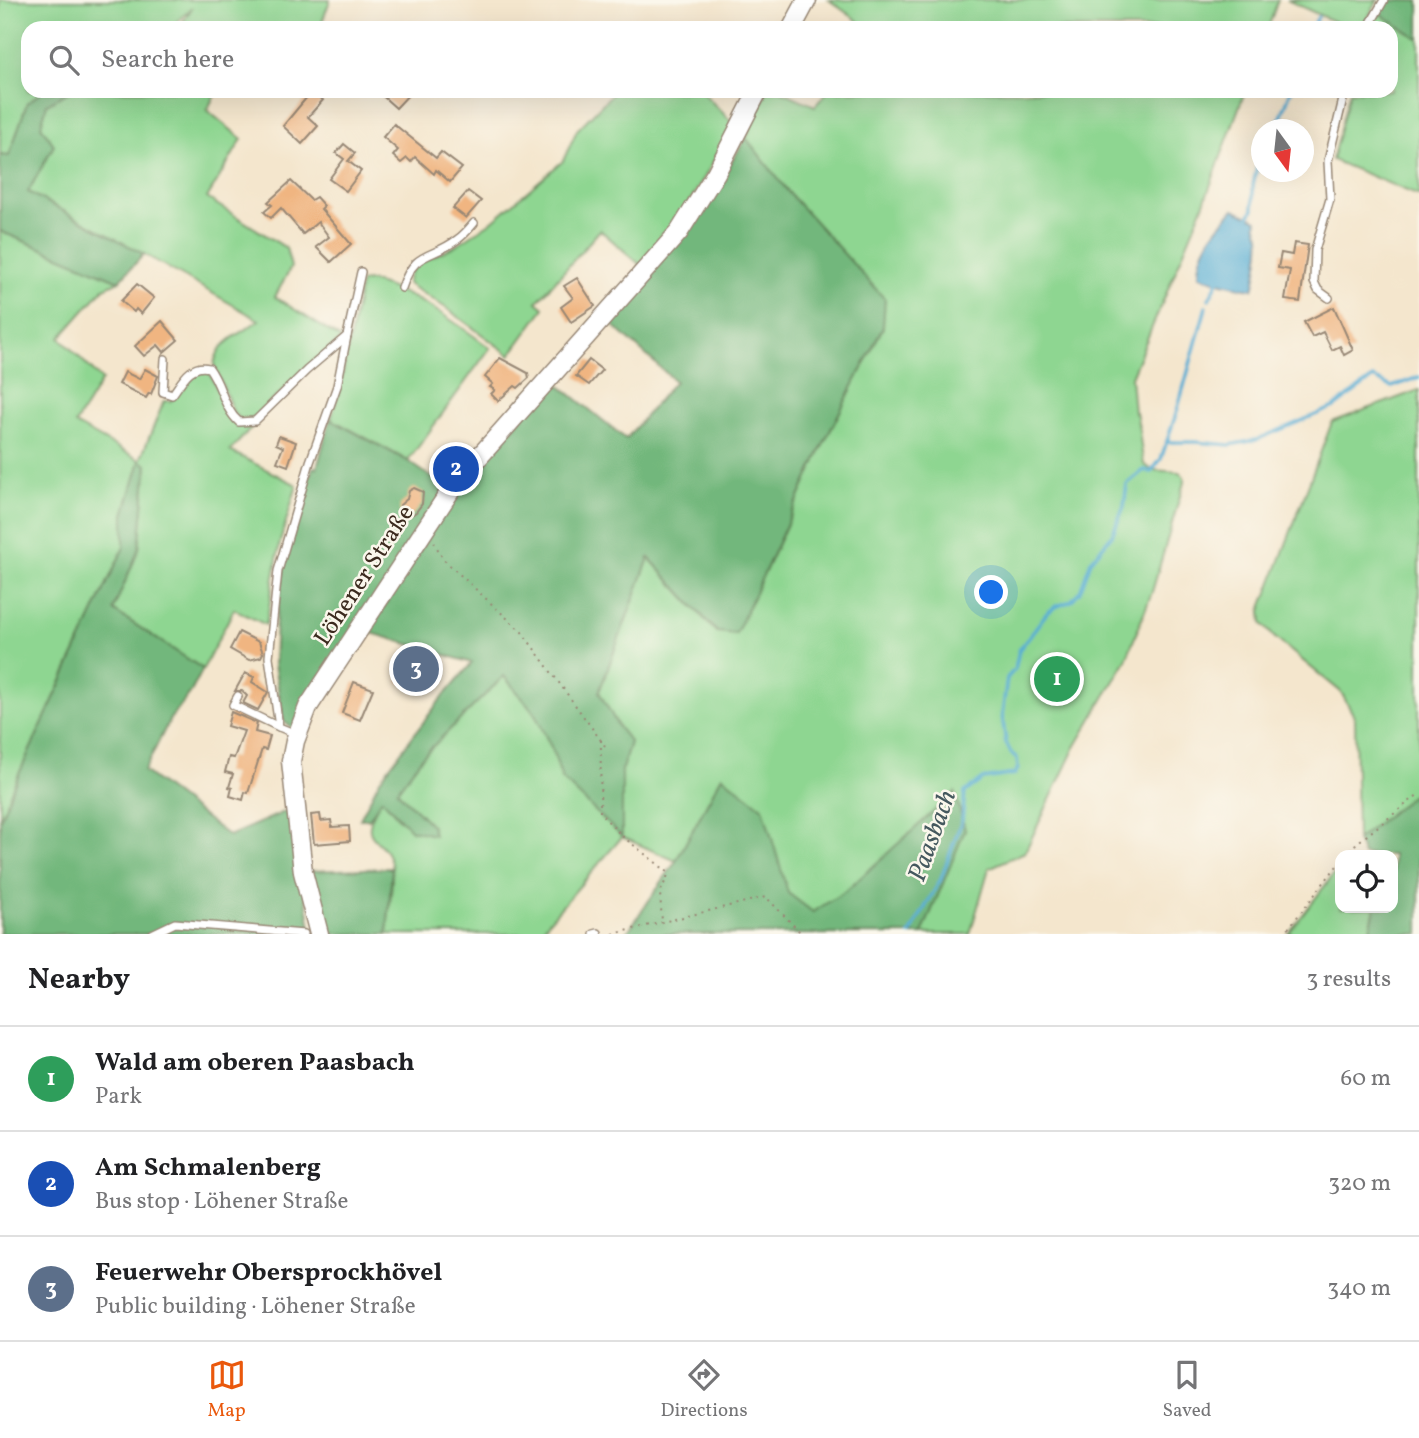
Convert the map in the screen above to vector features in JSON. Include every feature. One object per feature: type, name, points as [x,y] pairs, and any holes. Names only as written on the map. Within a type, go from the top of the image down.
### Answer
[{"type":"street","points":[[796,21],[807,0]]},
{"type":"street","name":"Löhener Straße","points":[[319,934],[303,872],[291,761],[308,707],[455,484],[679,232],[716,173],[754,98]]},
{"type":"lane","points":[[1372,21],[1384,0]]},
{"type":"lane","points":[[1329,298],[1318,290],[1314,282],[1315,250],[1330,199],[1328,161],[1343,98]]},
{"type":"lane","points":[[402,288],[407,271],[416,261],[457,240],[474,223]]},
{"type":"lane","points":[[279,727],[269,657],[278,571],[310,462],[337,386],[361,272]]},
{"type":"lane","points":[[164,359],[163,392],[172,395],[188,373],[195,368],[209,368],[216,377],[231,415],[239,422],[246,423],[254,421],[270,408],[307,370],[346,336]]},
{"type":"lane","points":[[238,696],[233,705],[297,735]]},
{"type":"lane","points":[[152,934],[175,923],[304,934]]},
{"type":"path","points":[[427,527],[443,559],[522,632],[606,746]]},
{"type":"path","points":[[601,740],[600,813],[622,836],[669,873],[660,893],[662,922]]},
{"type":"path","points":[[1349,850],[1419,794]]},
{"type":"path","points":[[1283,934],[1335,868]]},
{"type":"path","points":[[613,934],[766,897],[802,934]]},
{"type":"green space","points":[[0,0],[330,0],[322,21],[184,21],[192,8],[178,21],[21,21],[21,98],[34,98],[27,103],[9,156],[0,155]]},
{"type":"green space","points":[[829,0],[1278,0],[1270,21],[858,21]]},
{"type":"green space","points":[[1287,0],[1378,0],[1366,21],[1333,21]]},
{"type":"green space","points":[[1388,0],[1419,1],[1419,39],[1398,25],[1398,21],[1391,21],[1379,13]]},
{"type":"green space","points":[[1379,13],[1391,21],[1374,21]]},
{"type":"green space","points":[[1398,25],[1419,39],[1419,196],[1332,160],[1348,98],[1398,98]]},
{"type":"green space","points":[[34,98],[58,98],[47,104],[41,126],[54,145],[28,192],[144,254],[119,281],[0,231],[0,155],[9,156],[27,103]]},
{"type":"green space","points":[[57,98],[213,98],[207,110],[242,139],[207,198],[286,248],[291,267],[275,297],[341,339],[252,419],[240,419],[234,414],[214,365],[225,344],[259,320],[28,192],[54,145],[41,126],[47,103]]},
{"type":"green space","points":[[608,98],[708,98],[735,125],[674,229],[643,267],[600,230],[537,302],[544,308],[510,355],[407,283],[410,272],[421,262],[455,246],[490,223],[563,161],[577,130]]},
{"type":"green space","points":[[764,98],[797,98],[815,106],[822,98],[1242,98],[1201,211],[1131,377],[1134,413],[1136,412],[1144,464],[1152,470],[1180,472],[1185,479],[1152,592],[1126,660],[1074,749],[1025,852],[989,868],[970,934],[644,934],[722,776],[676,861],[622,837],[538,934],[387,934],[392,869],[389,857],[370,833],[373,814],[382,798],[400,820],[431,825],[397,791],[423,756],[504,676],[534,712],[553,751],[562,779],[622,836],[622,768],[630,742],[599,692],[649,558],[716,632],[765,572],[824,443],[883,327],[790,194],[746,138]]},
{"type":"green space","points":[[746,138],[790,194],[885,299],[883,327],[824,443],[736,634],[717,632],[649,558],[599,692],[630,742],[622,769],[622,837],[562,779],[553,751],[534,712],[504,676],[423,756],[397,791],[431,825],[434,835],[411,830],[382,799],[369,819],[360,819],[379,781],[472,663],[368,632],[456,492],[554,381],[626,439],[675,381],[607,320],[724,174]]},
{"type":"green space","points":[[0,231],[119,281],[104,288],[60,338],[102,380],[75,424],[140,460],[164,401],[171,401],[190,376],[209,370],[228,415],[237,426],[255,424],[230,451],[297,485],[280,542],[266,625],[234,609],[203,669],[113,610],[139,549],[147,465],[140,461],[124,515],[124,547],[0,820]]},
{"type":"green space","points":[[370,281],[418,300],[490,348],[408,461],[331,419],[340,388],[361,282]]},
{"type":"green space","points":[[1419,390],[1419,790],[1357,840],[1355,718],[1341,692],[1274,637],[1262,623],[1261,611],[1332,422]]},
{"type":"green space","points":[[330,419],[408,461],[447,488],[294,729],[284,722],[274,665],[276,618],[284,568],[298,514],[313,467],[317,468]]},
{"type":"green space","points":[[140,461],[147,465],[139,549],[113,610],[203,669],[191,692],[170,719],[144,771],[229,836],[291,809],[312,934],[0,934],[0,820],[124,547],[124,515]]},
{"type":"green space","points":[[722,776],[763,808],[788,893],[813,912],[847,890],[955,792],[965,830],[922,934],[626,934],[676,861]]},
{"type":"green space","points":[[1419,790],[1419,934],[1369,934],[1374,913],[1398,913],[1398,850],[1361,850],[1357,840]]},
{"type":"green space","points":[[392,868],[387,934],[325,934],[309,871]]},
{"type":"green space","points":[[1335,873],[1335,913],[1374,913],[1369,934],[1288,934]]},
{"type":"water","points":[[1234,209],[1257,220],[1260,246],[1253,289],[1224,284],[1199,275],[1205,247]]},
{"type":"building","points":[[306,98],[323,100],[308,117],[318,126],[302,144],[283,126]]},
{"type":"building","points":[[385,98],[405,98],[396,108]]},
{"type":"building","points":[[394,124],[436,158],[441,152],[462,168],[450,182],[436,170],[434,174],[415,157],[411,162],[407,158],[401,163],[393,156],[398,150],[383,137]]},
{"type":"building","points":[[344,144],[355,153],[348,161],[361,171],[346,191],[329,179],[344,159],[336,153]]},
{"type":"building","points":[[291,181],[311,200],[316,197],[324,206],[321,209],[351,244],[331,262],[316,247],[329,237],[318,222],[303,234],[281,208],[271,218],[264,212],[272,205],[268,202]]},
{"type":"building","points":[[468,191],[481,201],[466,218],[453,208]]},
{"type":"building","points":[[1294,243],[1308,245],[1300,302],[1285,300],[1290,270],[1278,268],[1281,253],[1292,255]]},
{"type":"building","points":[[577,278],[595,306],[571,322],[561,307],[573,298],[564,286]]},
{"type":"building","points":[[137,284],[154,298],[141,314],[136,309],[134,312],[121,301]]},
{"type":"building","points":[[1334,307],[1353,350],[1344,355],[1340,346],[1332,350],[1323,332],[1312,337],[1304,322]]},
{"type":"building","points":[[162,321],[178,340],[164,352],[158,345],[144,356],[135,346]]},
{"type":"building","points":[[500,358],[528,373],[529,378],[498,401],[491,394],[495,390],[490,387],[493,384],[485,377]]},
{"type":"building","points":[[589,360],[602,370],[589,385],[576,376]]},
{"type":"building","points":[[145,369],[158,376],[151,394],[146,398],[119,384],[125,372],[139,379]]},
{"type":"building","points":[[279,436],[296,442],[288,466],[277,462],[283,447],[276,444]]},
{"type":"building","points":[[414,488],[423,492],[422,504],[410,516],[404,515],[400,512],[400,505]]},
{"type":"building","points":[[239,632],[259,642],[263,653],[261,657],[249,660],[230,649]]},
{"type":"building","points":[[408,654],[431,663],[421,690],[398,682]]},
{"type":"building","points":[[245,673],[254,677],[252,682],[268,692],[258,710],[243,703],[247,696],[242,691],[235,691]]},
{"type":"building","points":[[354,682],[373,689],[360,720],[342,713]]},
{"type":"building","points":[[231,712],[257,723],[255,732],[270,736],[266,750],[262,749],[248,793],[245,792],[243,800],[230,796],[232,788],[229,787],[233,774],[225,772],[229,757],[234,758],[244,731],[227,726]]},
{"type":"building","points":[[320,814],[321,821],[331,820],[332,827],[349,826],[350,841],[314,844],[311,815]]},
{"type":"waterway","name":"Paasbach","points":[[1316,21],[1318,17]]},
{"type":"waterway","name":"Paasbach","points":[[1279,119],[1288,98]]},
{"type":"waterway","name":"Paasbach","points":[[1247,220],[1253,209],[1254,182]]},
{"type":"waterway","name":"Paasbach","points":[[1209,299],[1220,277]]},
{"type":"waterway","name":"Paasbach","points":[[910,934],[941,879],[962,820],[965,792],[983,779],[1015,774],[1018,768],[1017,758],[1006,743],[1002,715],[1007,678],[1015,669],[1019,650],[1046,614],[1071,601],[1080,591],[1091,561],[1112,535],[1124,506],[1127,484],[1144,470],[1151,472],[1161,459],[1206,307]]},
{"type":"waterway","points":[[1166,442],[1230,445],[1256,440],[1334,407],[1373,378],[1392,387],[1419,377]]},
{"type":"place","name":"Am Schmalenberg","points":[[456,469]]},
{"type":"place","name":"Feuerwehr Obersprockhövel","points":[[416,669]]},
{"type":"place","name":"Wald am oberen Paasbach","points":[[1057,679]]}]
